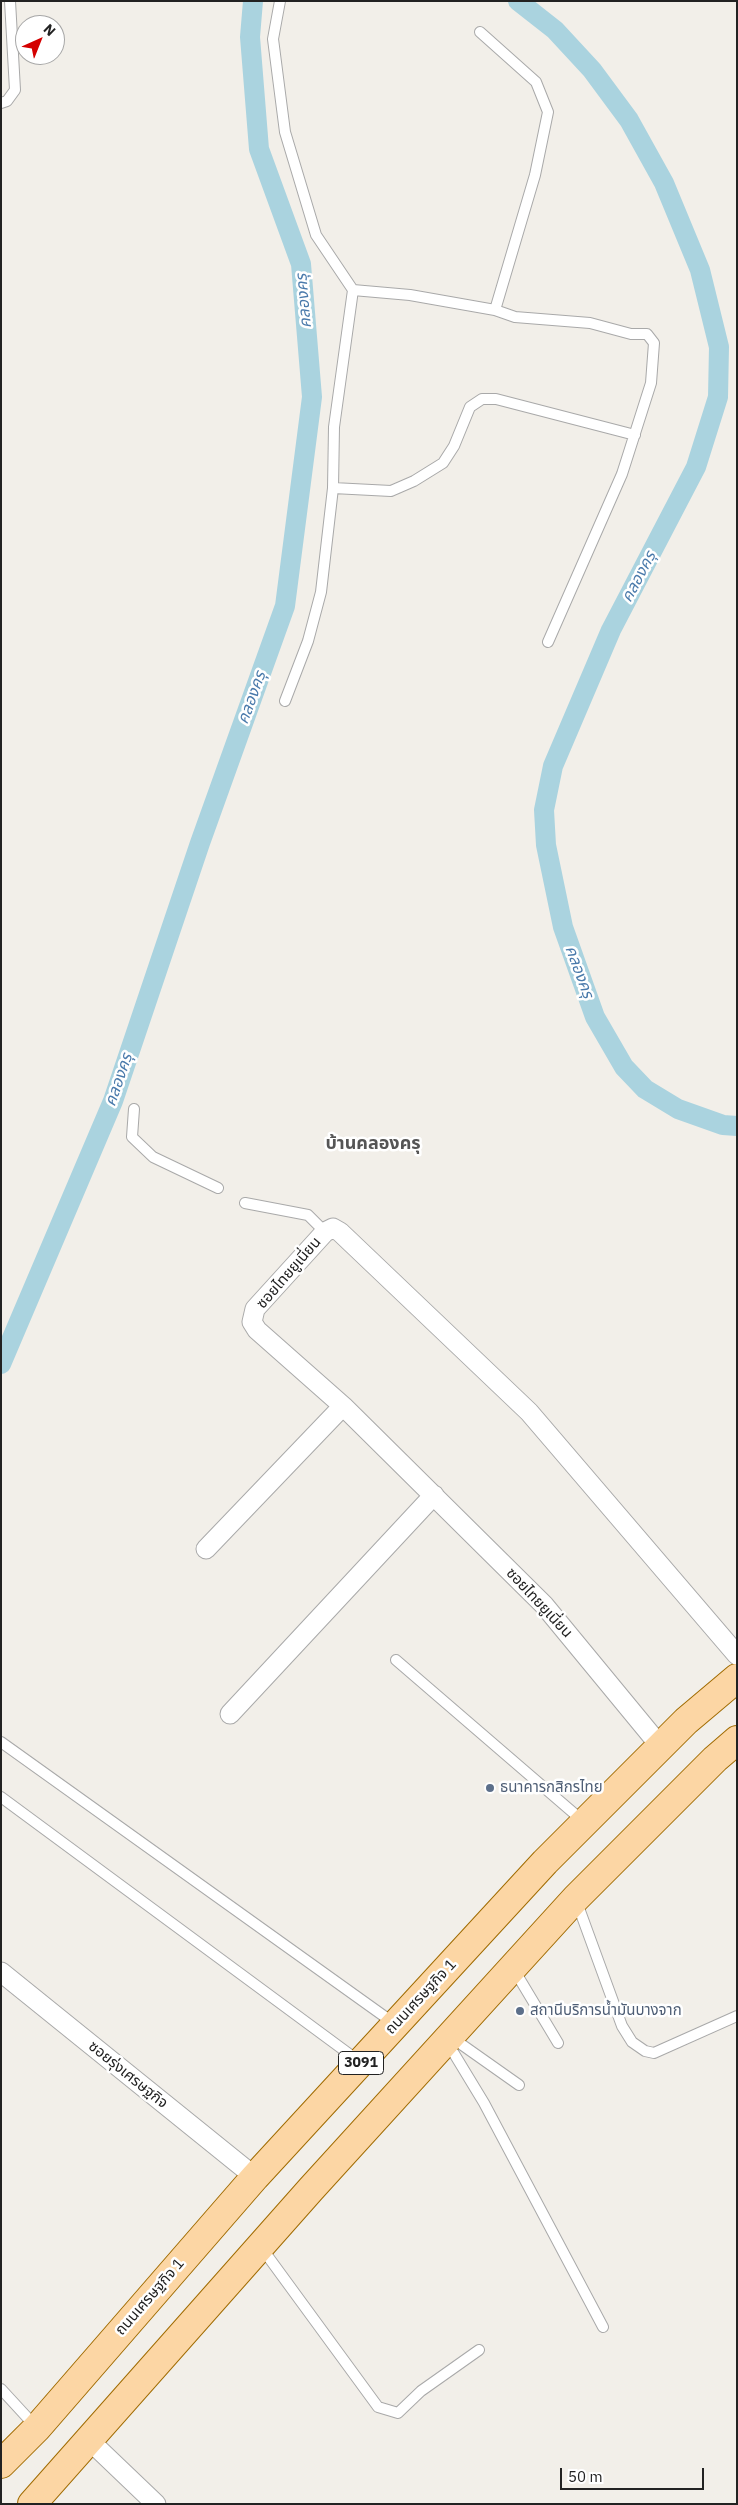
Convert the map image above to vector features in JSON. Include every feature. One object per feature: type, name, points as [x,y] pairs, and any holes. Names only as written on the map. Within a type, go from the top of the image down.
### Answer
[{"type":"main road","name":"ถนนเศรษฐกิจ 1","points":[[2,2460],[37,2428],[255,2177],[545,1862],[661,1746],[737,1678]]},
{"type":"main road","points":[[32,2504],[260,2246],[576,1898],[715,1759],[737,1740]]},
{"type":"street","name":"ซอยไทยยูเนี่ยน","points":[[661,1746],[544,1605],[343,1406],[257,1330],[252,1322],[255,1310],[325,1232],[333,1228],[340,1232],[529,1412],[737,1655]]},
{"type":"street","points":[[206,1549],[343,1406]]},
{"type":"street","points":[[230,1714],[434,1495]]},
{"type":"street","name":"ซอยรุ่งเศรษฐกิจ","points":[[1,1972],[255,2177]]},
{"type":"street","points":[[89,2440],[156,2504]]},
{"type":"lane","points":[[1,104],[7,101],[15,90],[10,1]]},
{"type":"lane","points":[[280,1],[273,39],[285,132],[316,236],[353,290],[334,427],[333,488],[321,592],[308,641],[285,701]]},
{"type":"lane","points":[[480,32],[536,82],[548,112],[535,175],[496,310]]},
{"type":"lane","points":[[353,290],[410,295],[496,310],[515,317],[590,323],[631,334],[647,334],[654,343],[652,383],[622,474],[548,642]]},
{"type":"lane","points":[[333,488],[391,491],[414,481],[443,463],[454,446],[470,406],[482,399],[496,399],[635,435]]},
{"type":"lane","points":[[134,1109],[132,1137],[153,1158],[218,1188]]},
{"type":"lane","points":[[245,1203],[308,1215],[325,1232]]},
{"type":"lane","points":[[396,1660],[585,1822]]},
{"type":"lane","points":[[1,1742],[396,2025]]},
{"type":"lane","points":[[1,1797],[361,2063]]},
{"type":"lane","points":[[576,1898],[622,2026],[632,2042],[645,2051],[654,2053],[737,2016]]},
{"type":"lane","points":[[513,1967],[558,2042]]},
{"type":"lane","points":[[448,2039],[520,2085]]},
{"type":"lane","points":[[448,2039],[603,2327]]},
{"type":"lane","points":[[260,2246],[378,2408],[398,2413],[421,2391],[479,2350]]},
{"type":"lane","points":[[1,2389],[37,2428]]},
{"type":"waterway","name":"คลองครุ","points":[[1,1364],[113,1101],[200,843],[285,606],[312,397],[301,264],[259,149],[250,37],[253,1]]},
{"type":"waterway","name":"คลองครุ","points":[[518,1],[555,30],[592,70],[629,120],[664,183],[700,270],[719,347],[718,397],[696,467],[611,630],[553,766],[544,810],[546,845],[563,927],[595,1017],[624,1067],[645,1089],[678,1109],[723,1125],[737,1126]]},
{"type":"place","name":"ธนาคารกสิกรไทย","points":[[490,1788]]},
{"type":"place","name":"สถานีบริการน้ำมันบางจาก","points":[[520,2011]]},
{"type":"district","name":"บ้านคลองครุ","points":[[373,1144]]}]
